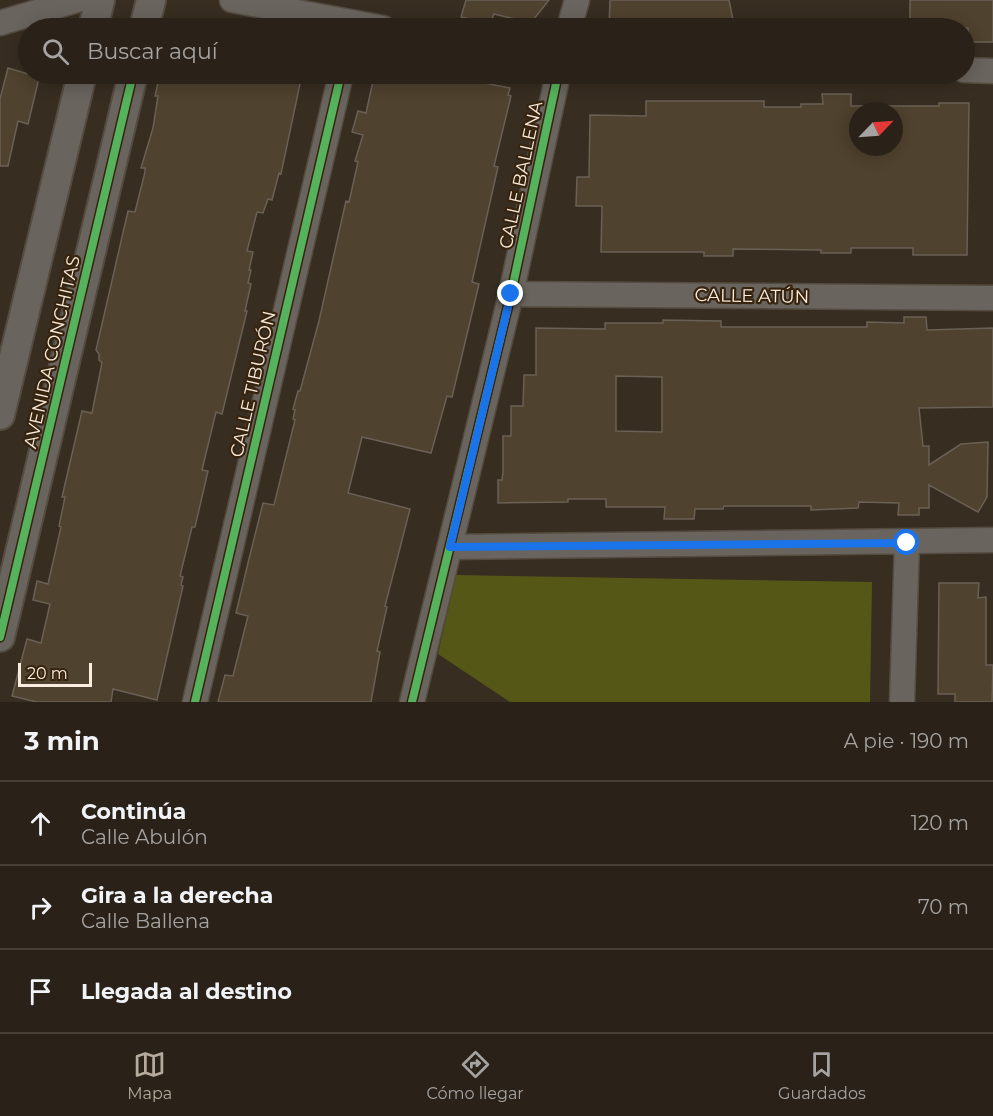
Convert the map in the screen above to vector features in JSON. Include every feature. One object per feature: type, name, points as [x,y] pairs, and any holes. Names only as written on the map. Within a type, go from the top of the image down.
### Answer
[{"type":"street","points":[[0,23],[77,0]]},
{"type":"street","points":[[96,18],[100,0]]},
{"type":"street","points":[[146,18],[151,0]]},
{"type":"street","points":[[232,0],[354,17]]},
{"type":"street","points":[[572,18],[577,0]]},
{"type":"street","points":[[975,70],[993,71]]},
{"type":"street","name":"AVENIDA CONCHITAS","points":[[0,415],[80,84]]},
{"type":"street","name":"AVENIDA CONCHITAS","points":[[0,637],[131,84]]},
{"type":"street","name":"CALLE TIBURÓN","points":[[195,702],[339,84]]},
{"type":"street","name":"CALLE BALLENA","points":[[412,702],[511,294],[556,84]]},
{"type":"street","name":"CALLE ATÚN","points":[[511,294],[993,298]]},
{"type":"street","points":[[450,547],[907,543],[993,540]]},
{"type":"street","points":[[902,702],[907,543]]},
{"type":"shaded area","points":[[456,575],[872,582],[870,702],[510,702],[438,654]]},
{"type":"building","points":[[466,0],[549,0],[535,18],[511,18],[494,14],[492,18],[461,17]]},
{"type":"building","points":[[610,0],[729,0],[733,18],[609,18]]},
{"type":"building","points":[[910,0],[993,0],[993,42],[975,42],[975,18],[910,18]]},
{"type":"building","points":[[8,68],[18,71],[18,84],[38,84],[28,124],[18,121],[8,166],[0,166],[0,99]]},
{"type":"building","points":[[158,84],[300,84],[281,174],[279,173],[272,200],[268,199],[263,213],[257,212],[247,251],[253,252],[249,270],[251,270],[248,283],[251,284],[245,311],[247,311],[222,414],[216,412],[202,470],[208,471],[195,527],[192,527],[180,576],[183,577],[181,585],[183,586],[157,700],[113,689],[111,702],[37,702],[12,696],[27,639],[41,643],[50,604],[33,600],[37,581],[48,584],[61,527],[59,526],[65,497],[62,497],[82,411],[92,413],[102,363],[96,350],[128,211],[135,212],[145,172],[145,168],[141,168],[153,128],[158,96],[155,96]]},
{"type":"building","points":[[372,84],[490,84],[510,88],[508,95],[511,96],[494,166],[498,167],[472,282],[479,284],[452,397],[447,396],[431,453],[362,437],[348,493],[410,509],[385,606],[387,607],[377,651],[380,652],[371,702],[218,702],[225,675],[233,676],[248,616],[236,613],[249,559],[263,503],[274,505],[295,420],[293,409],[319,321],[346,201],[349,202],[358,162],[355,161],[363,135],[352,132],[358,111],[366,113]]},
{"type":"building","points":[[822,94],[851,94],[849,156],[903,156],[903,106],[969,103],[967,255],[913,255],[913,248],[851,248],[851,253],[821,253],[821,250],[733,249],[733,256],[704,256],[704,252],[601,252],[602,206],[576,206],[577,177],[589,177],[590,115],[646,116],[646,101],[764,101],[764,107],[801,107],[801,104],[823,104]]},
{"type":"building","points":[[904,317],[926,317],[927,330],[993,328],[993,407],[919,408],[923,446],[929,446],[929,465],[961,444],[988,442],[987,497],[978,512],[929,485],[929,508],[919,508],[919,515],[898,515],[899,503],[859,502],[858,508],[811,510],[811,506],[724,506],[723,509],[695,509],[694,519],[664,519],[665,507],[606,507],[606,499],[498,503],[498,480],[502,480],[503,472],[503,436],[511,436],[511,406],[523,406],[524,375],[536,375],[536,328],[605,329],[605,323],[663,323],[663,320],[721,321],[721,327],[867,327],[867,322],[904,323]],"holes":[[[616,376],[662,377],[662,432],[616,431]]]},
{"type":"building","points":[[939,583],[979,583],[978,598],[986,597],[986,665],[993,665],[992,702],[955,702],[955,694],[938,694]]},
{"type":"cycle path","points":[[0,637],[131,84]]},
{"type":"cycle path","points":[[195,702],[339,84]]},
{"type":"cycle path","points":[[412,702],[511,294],[556,84]]},
{"type":"route","points":[[511,294],[450,547],[907,543]]}]
